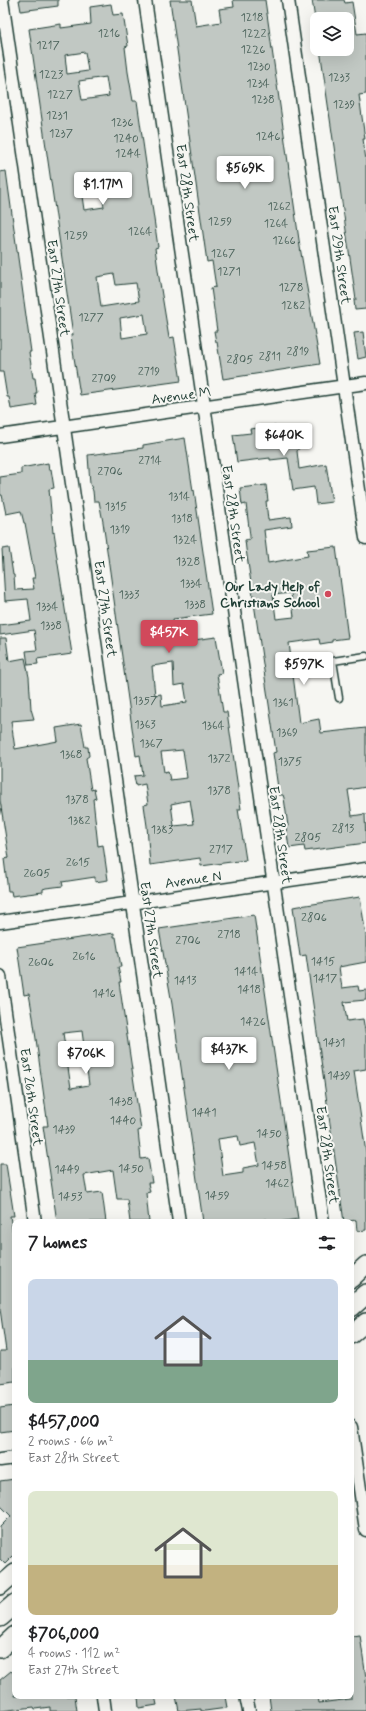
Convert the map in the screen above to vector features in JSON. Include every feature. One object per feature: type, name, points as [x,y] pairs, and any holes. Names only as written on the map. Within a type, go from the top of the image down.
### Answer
[{"type":"main road","points":[[354,1304],[366,1294]]},
{"type":"main road","points":[[0,1617],[12,1607]]},
{"type":"street","name":"East 27th Street","points":[[2,0],[179,1219]]},
{"type":"street","name":"East 28th Street","points":[[145,0],[272,883],[323,1219]]},
{"type":"street","name":"East 29th Street","points":[[288,0],[366,538]]},
{"type":"street","name":"Avenue M","points":[[0,436],[366,383]]},
{"type":"street","name":"Avenue N","points":[[0,922],[366,869]]},
{"type":"street","name":"East 26th Street","points":[[0,976],[35,1219]]},
{"type":"street","points":[[354,1276],[366,1265]]},
{"type":"street","points":[[354,1332],[366,1322]]},
{"type":"street","points":[[354,1448],[366,1530]]},
{"type":"street","points":[[0,1460],[12,1458]]},
{"type":"street","points":[[0,1586],[12,1576]]},
{"type":"street","points":[[0,1649],[12,1638]]},
{"type":"street","points":[[103,1699],[105,1711]]},
{"type":"street","points":[[246,1699],[248,1711]]},
{"type":"lane","points":[[339,698],[333,661],[366,656]]},
{"type":"building","points":[[19,0],[58,0],[58,6],[21,11]]},
{"type":"building","points":[[170,0],[192,0],[196,26],[221,22],[219,9],[234,7],[233,0],[265,0],[300,247],[320,364],[223,379],[214,331],[217,331],[211,288],[216,287],[212,261],[207,262]]},
{"type":"building","points":[[312,0],[344,0],[345,3],[352,2],[354,12],[314,12]]},
{"type":"building","points":[[111,4],[113,15],[123,14],[128,46],[125,47],[128,72],[133,101],[137,101],[158,247],[155,248],[159,277],[169,338],[174,337],[181,381],[80,395],[71,335],[73,335],[29,29],[61,24],[61,28],[91,24],[90,7]],"holes":[[[85,52],[88,71],[67,74],[65,55]],[[106,77],[109,96],[82,100],[79,81]],[[100,179],[104,207],[84,210],[80,182]],[[114,274],[116,285],[136,283],[139,301],[101,307],[97,277]],[[144,314],[147,334],[122,338],[120,318]]]},
{"type":"building","points":[[354,15],[357,34],[366,33],[366,94],[359,95],[365,139],[363,139],[366,160],[366,309],[355,310],[354,300],[356,300],[321,56],[354,56]]},
{"type":"building","points":[[6,171],[31,352],[29,352],[37,393],[35,393],[37,405],[11,409],[9,397],[7,397],[3,372],[0,372],[0,172]]},
{"type":"building","points":[[363,332],[366,357],[358,359],[354,333]]},
{"type":"building","points":[[275,426],[275,429],[292,427],[300,435],[301,445],[297,451],[299,469],[326,464],[332,502],[316,504],[314,487],[293,490],[288,458],[270,460],[270,458],[237,462],[233,435],[251,433],[250,429]]},
{"type":"building","points":[[185,438],[212,614],[173,619],[175,638],[179,638],[179,642],[216,637],[222,673],[217,674],[223,712],[227,712],[241,809],[238,809],[246,860],[201,866],[200,858],[150,865],[144,805],[148,804],[145,784],[136,786],[134,776],[143,775],[140,755],[136,756],[103,522],[99,501],[94,501],[93,491],[90,484],[88,455],[143,448],[143,445]],"holes":[[[173,663],[174,686],[184,684],[187,702],[162,706],[161,694],[155,695],[152,666]],[[183,750],[187,778],[170,780],[168,771],[164,772],[161,752]],[[190,800],[194,824],[174,826],[171,804]]]},
{"type":"building","points":[[48,463],[49,470],[51,469],[54,488],[49,489],[53,533],[54,532],[72,654],[37,659],[38,664],[28,665],[26,651],[37,650],[34,630],[0,635],[0,625],[31,621],[28,599],[5,601],[2,549],[9,548],[15,590],[34,589],[32,578],[35,578],[25,523],[21,511],[6,514],[2,495],[0,495],[0,477],[21,474],[21,468]]},
{"type":"building","points":[[266,485],[268,520],[291,517],[292,526],[264,530],[268,563],[308,556],[307,550],[336,547],[348,638],[332,640],[332,642],[320,644],[319,639],[289,643],[299,723],[319,719],[321,733],[366,728],[366,787],[348,790],[352,816],[365,814],[366,843],[305,851],[304,846],[289,848],[284,798],[283,795],[279,795],[273,753],[276,752],[246,549],[245,540],[250,539],[250,536],[246,504],[242,505],[240,488]],"holes":[[[291,593],[294,617],[276,619],[273,595]]]},
{"type":"building","points":[[0,638],[6,638],[9,661],[25,658],[29,677],[31,709],[34,719],[11,721],[15,749],[58,741],[56,728],[81,724],[85,747],[88,747],[89,756],[86,758],[91,790],[94,789],[96,798],[93,799],[98,846],[103,845],[108,880],[95,882],[95,877],[62,882],[63,886],[46,888],[43,889],[43,892],[12,896],[11,891],[8,891],[4,859],[9,858],[0,800]]},
{"type":"building","points":[[360,897],[366,936],[366,962],[339,967],[342,988],[358,986],[359,991],[366,990],[366,1000],[344,1002],[347,1021],[363,1019],[366,1036],[366,1069],[354,1071],[366,1153],[366,1230],[357,1231],[356,1220],[344,1219],[306,955],[300,956],[293,907]]},
{"type":"building","points":[[254,915],[298,1219],[203,1219],[172,1004],[159,929]],"holes":[[[238,1136],[240,1146],[255,1143],[259,1165],[243,1168],[243,1173],[223,1176],[218,1139]]]},
{"type":"building","points":[[114,933],[121,967],[118,967],[121,982],[119,982],[141,1130],[138,1131],[141,1159],[148,1158],[152,1183],[148,1183],[150,1192],[146,1193],[149,1219],[130,1219],[127,1199],[117,1199],[113,1170],[84,1175],[87,1194],[102,1192],[106,1219],[57,1219],[43,1126],[48,1126],[33,1017],[29,994],[24,995],[17,947]],"holes":[[[82,1031],[89,1085],[71,1088],[63,1033]]]},
{"type":"building","points":[[0,1164],[6,1164],[14,1216],[10,1216],[12,1228],[12,1382],[0,1384],[0,1351],[6,1351],[0,1309]]},
{"type":"building","points":[[12,1406],[12,1430],[0,1432],[0,1408]]},
{"type":"building","points":[[12,1479],[12,1557],[5,1564],[0,1559],[0,1527],[11,1516],[0,1505],[0,1481]]},
{"type":"building","points":[[360,1635],[366,1678],[366,1711],[271,1711],[269,1699],[318,1699],[319,1703],[354,1699],[354,1636]]},
{"type":"building","points":[[11,1671],[12,1672],[12,1699],[75,1699],[77,1711],[50,1711],[50,1707],[35,1709],[34,1707],[0,1711],[0,1680]]},
{"type":"building","points":[[138,1699],[156,1699],[157,1705],[139,1708]]},
{"type":"building","points":[[177,1699],[226,1699],[227,1708],[205,1711],[201,1711],[201,1709],[179,1711]]},
{"type":"place","name":"Our Lady Help of Christians School","points":[[328,594]]}]
